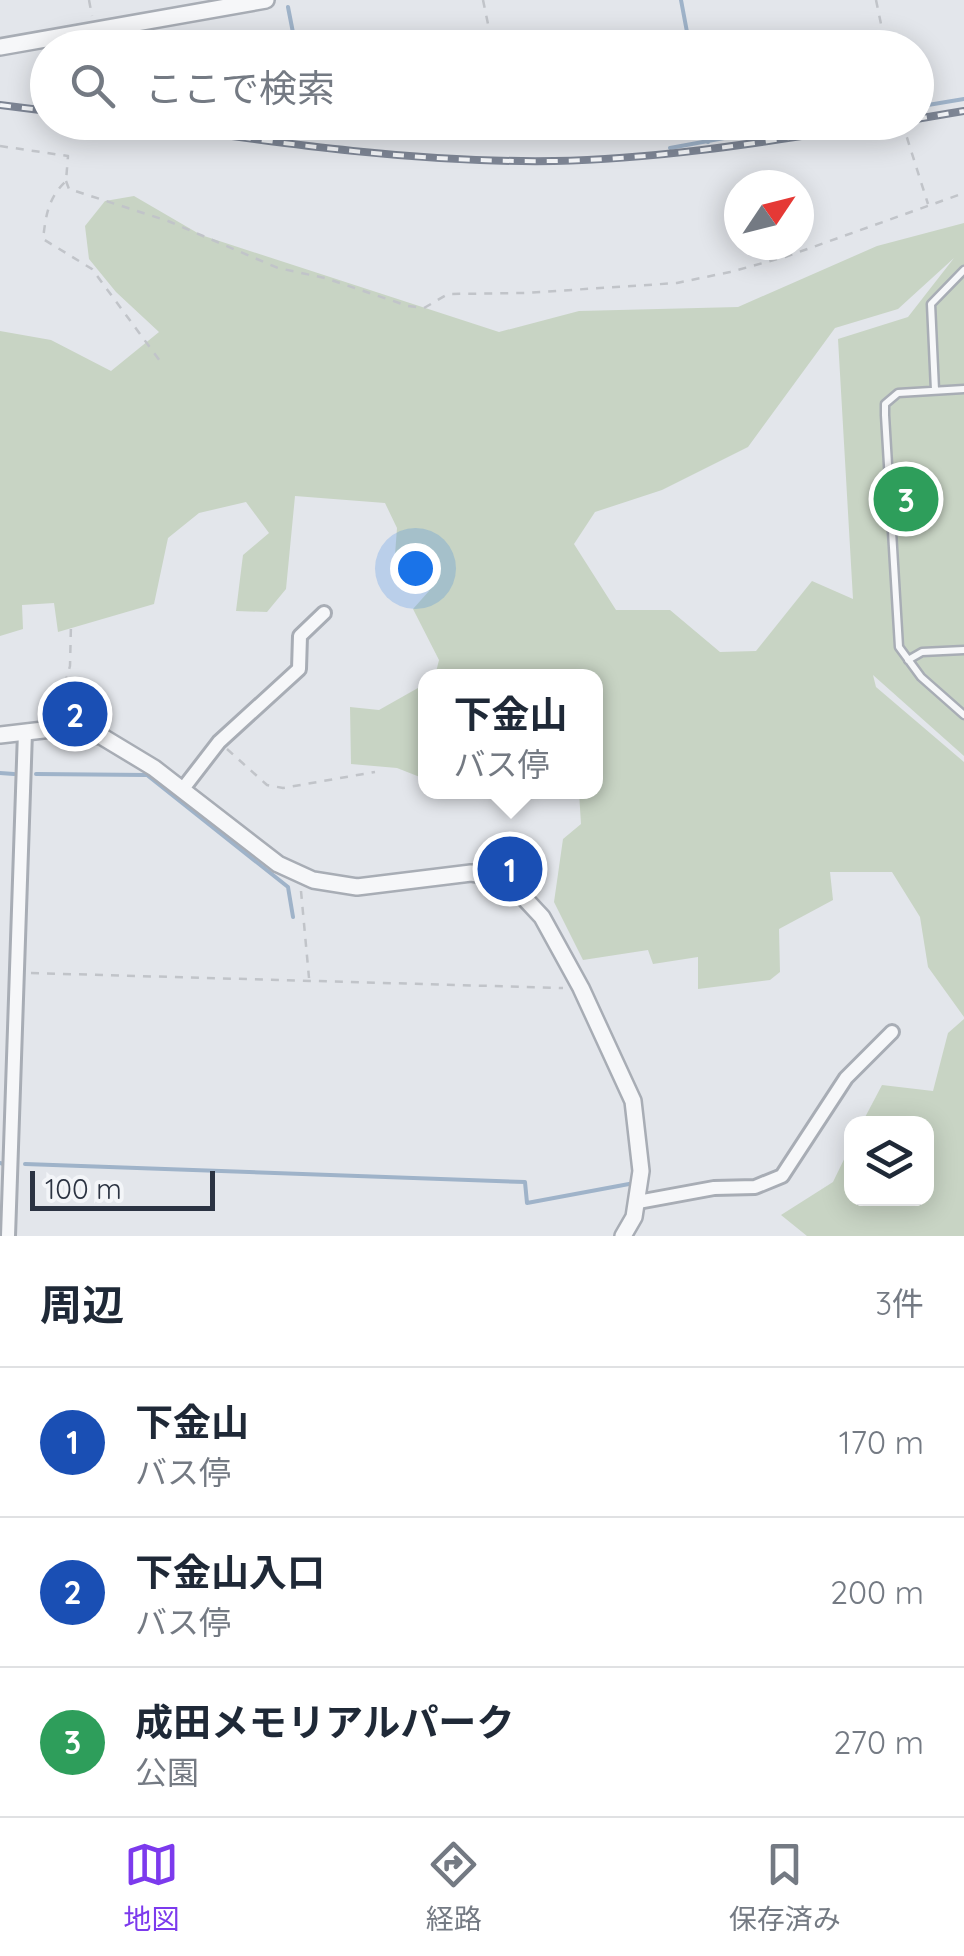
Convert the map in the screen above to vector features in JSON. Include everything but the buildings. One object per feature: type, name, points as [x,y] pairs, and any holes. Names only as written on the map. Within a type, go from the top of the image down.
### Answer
[{"type":"street","points":[[96,30],[266,0]]},
{"type":"street","points":[[0,47],[30,42]]},
{"type":"street","points":[[182,790],[219,742],[299,669],[300,636],[324,613]]},
{"type":"street","points":[[0,735],[52,729],[102,736],[120,744],[278,864],[332,885],[357,887],[471,873],[497,877],[515,888],[542,917],[581,988],[632,1101],[641,1171],[638,1202],[624,1236]]},
{"type":"street","points":[[8,1236],[25,732]]},
{"type":"street","points":[[638,1202],[714,1188],[754,1187],[782,1176],[846,1078],[892,1032]]},
{"type":"lane","points":[[934,390],[931,304],[964,270]]},
{"type":"lane","points":[[964,389],[898,393],[886,404],[897,636],[921,677],[964,715]]},
{"type":"lane","points":[[908,660],[922,652],[964,650]]},
{"type":"path","points":[[483,0],[489,30]]},
{"type":"path","points":[[876,0],[882,30]]},
{"type":"path","points":[[908,140],[929,205]]},
{"type":"path","points":[[0,146],[68,156],[68,189],[185,228],[278,268],[424,308],[448,294],[525,294],[677,283],[730,272],[785,257],[964,193]]},
{"type":"path","points":[[66,181],[54,192],[46,209],[42,238],[92,269],[160,361]]},
{"type":"path","points":[[52,729],[70,666],[71,624]]},
{"type":"path","points":[[219,742],[267,785],[283,788],[375,772]]},
{"type":"path","points":[[299,875],[309,980]]},
{"type":"path","points":[[18,973],[581,988]]},
{"type":"green space","points":[[134,196],[201,235],[499,332],[579,311],[738,307],[877,246],[964,223],[964,756],[873,675],[876,687],[964,762],[964,1017],[928,967],[920,917],[892,872],[830,872],[833,900],[779,929],[780,972],[770,980],[698,989],[698,957],[653,964],[648,950],[583,960],[554,902],[563,839],[581,824],[579,799],[603,799],[603,669],[437,669],[439,660],[413,609],[429,591],[395,555],[397,528],[385,503],[295,496],[286,589],[267,612],[236,611],[243,555],[269,533],[246,502],[199,513],[168,538],[154,604],[58,632],[54,603],[22,605],[23,629],[0,636],[0,331],[51,340],[111,371],[159,332],[116,292],[89,259],[85,226],[105,201]],"holes":[[[954,258],[908,317],[838,339],[853,599],[812,581],[756,651],[720,652],[670,610],[616,610],[574,544],[595,512],[662,490],[748,447],[835,328],[898,309]]]},
{"type":"green space","points":[[418,688],[418,776],[397,768],[351,764],[350,707],[379,710]]},
{"type":"green space","points":[[964,1019],[964,1236],[807,1236],[781,1215],[833,1182],[844,1159],[844,1206],[934,1206],[934,1116],[866,1116],[882,1085],[933,1091],[948,1033]]},
{"type":"waterway","points":[[681,0],[687,30]]},
{"type":"waterway","points":[[288,7],[292,30]]},
{"type":"waterway","points":[[934,104],[964,99]]},
{"type":"waterway","points":[[670,148],[714,140]]},
{"type":"waterway","points":[[0,773],[14,774]]},
{"type":"waterway","points":[[36,774],[147,775],[288,887],[293,917]]},
{"type":"waterway","points":[[25,1164],[525,1182],[527,1203],[629,1184]]},
{"type":"railway","points":[[0,105],[30,109]]},
{"type":"railway","points":[[934,116],[964,111]]},
{"type":"railway","points":[[260,140],[394,155],[501,161],[597,159],[774,140]]},
{"type":"place","name":"成田メモリアルパーク","points":[[906,499]]},
{"type":"place","name":"下金山入口","points":[[75,714]]},
{"type":"place","name":"下金山","points":[[510,869]]}]
